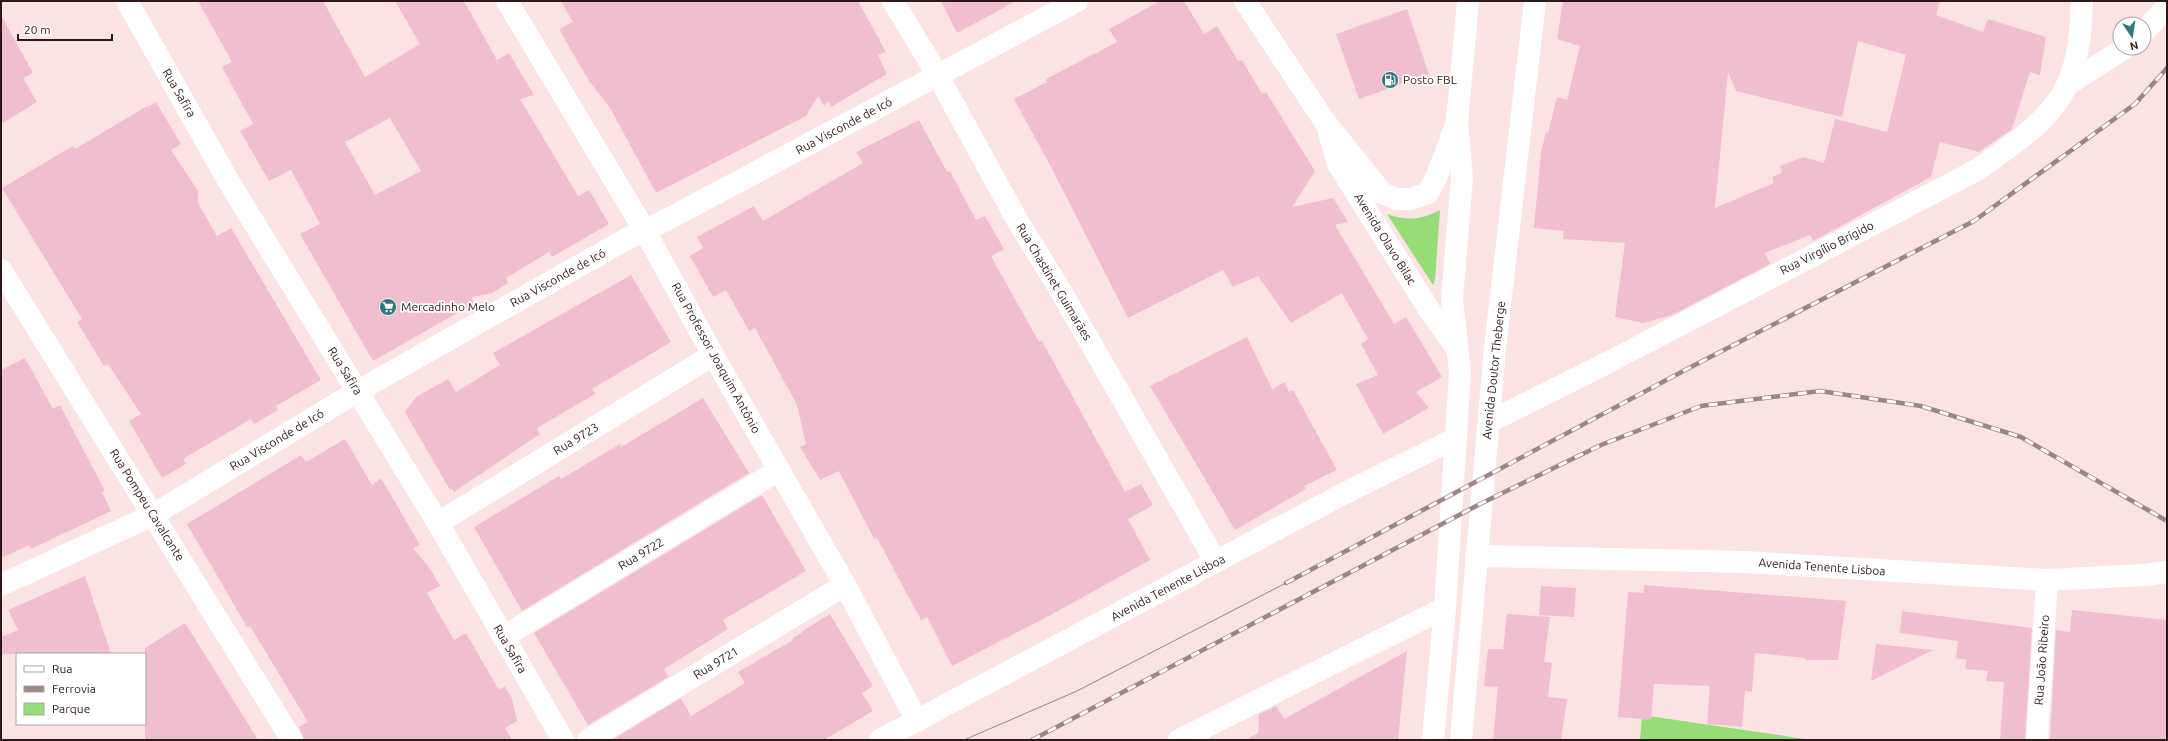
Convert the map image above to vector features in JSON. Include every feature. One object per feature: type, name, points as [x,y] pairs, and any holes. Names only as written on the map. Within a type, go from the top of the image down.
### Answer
[{"type":"street","name":"Rua Safira","points":[[127,1],[229,182],[438,523],[563,740]]},
{"type":"street","name":"Rua Professor Joaquim Antônio","points":[[507,1],[645,231],[713,355],[845,585],[917,720]]},
{"type":"street","name":"Rua Chastinet Guimarães","points":[[892,1],[938,76],[988,170],[1062,293],[1216,562]]},
{"type":"street","name":"Rua Visconde de Icó","points":[[1,585],[153,515],[358,391],[576,267],[1077,1]]},
{"type":"street","name":"Avenida Olavo Bilac","points":[[1245,1],[1325,122],[1382,193],[1396,199],[1411,199],[1428,193],[1436,178],[1457,122]]},
{"type":"street","points":[[1432,740],[1445,608],[1460,372],[1452,300],[1462,178],[1457,122],[1468,1]]},
{"type":"street","name":"Avenida Doutor Theberge","points":[[1460,740],[1495,348],[1535,1]]},
{"type":"street","name":"Rua Virgílio Brígido","points":[[1489,422],[1605,364],[1977,170],[2010,147],[2047,115],[2067,85],[2075,57],[2080,29],[2082,1]]},
{"type":"street","points":[[2152,23],[2167,6]]},
{"type":"street","points":[[2067,85],[2112,56]]},
{"type":"street","name":"Avenida Olavo Bilac","points":[[1325,122],[1338,164],[1430,311],[1457,349]]},
{"type":"street","name":"Rua Pompeu Cavalcante","points":[[1,270],[291,740]]},
{"type":"street","name":"Rua 9723","points":[[438,523],[713,355]]},
{"type":"street","name":"Avenida Tenente Lisboa","points":[[880,740],[1343,494],[1456,438]]},
{"type":"street","name":"Rua 9722","points":[[503,637],[779,470]]},
{"type":"street","name":"Avenida Tenente Lisboa","points":[[1476,556],[1745,562],[2047,580],[2145,576],[2167,572]]},
{"type":"street","points":[[2145,576],[2167,585]]},
{"type":"street","name":"Rua João Ribeiro","points":[[2037,740],[2047,580]]},
{"type":"street","name":"Rua 9721","points":[[588,740],[845,585]]},
{"type":"street","points":[[1179,740],[1445,608]]},
{"type":"green space","points":[[1440,210],[1435,280],[1433,285],[1387,214],[1401,218],[1420,218]]},
{"type":"green space","points":[[1642,715],[1812,740],[1640,740]]},
{"type":"building","points":[[198,1],[323,1],[365,77],[420,44],[395,1],[464,1],[497,60],[509,53],[534,95],[520,99],[578,196],[589,190],[609,224],[552,257],[549,252],[506,278],[508,283],[492,293],[472,297],[473,304],[373,361],[300,234],[320,224],[291,170],[269,181],[240,131],[253,124],[222,67],[232,62]],"holes":[[[390,118],[421,171],[375,195],[345,142]]]},
{"type":"building","points":[[561,1],[858,1],[886,52],[878,55],[887,74],[831,107],[828,101],[824,106],[818,96],[806,116],[656,193],[609,106],[589,81],[559,29],[573,22]]},
{"type":"building","points":[[941,1],[1016,1],[957,33]]},
{"type":"building","points":[[1160,1],[1184,1],[1204,34],[1217,26],[1238,61],[1242,60],[1262,94],[1266,92],[1315,171],[1292,207],[1333,198],[1348,222],[1335,225],[1394,324],[1406,317],[1442,377],[1416,392],[1429,408],[1383,434],[1356,384],[1378,375],[1361,344],[1368,339],[1342,293],[1291,323],[1258,276],[1233,287],[1223,270],[1128,318],[1050,165],[1014,99],[1047,82],[1046,79],[1117,42],[1109,29]]},
{"type":"building","points":[[1563,1],[1940,1],[1936,15],[1983,32],[1988,19],[2046,37],[2040,75],[2030,72],[2012,129],[1979,152],[1940,142],[1931,177],[1813,241],[1810,235],[1765,253],[1770,264],[1672,315],[1643,323],[1615,317],[1625,243],[1563,239],[1564,231],[1534,228],[1541,152],[1546,132],[1548,133],[1557,97],[1567,100],[1580,46],[1557,39]],"holes":[[[1858,41],[1906,55],[1887,132],[1835,119],[1824,163],[1803,157],[1780,166],[1782,173],[1772,177],[1774,183],[1715,208],[1728,72],[1736,91],[1842,117]]]},
{"type":"building","points":[[1407,9],[1429,74],[1359,99],[1336,34]]},
{"type":"building","points":[[1,15],[33,73],[23,78],[37,102],[1,124]]},
{"type":"building","points":[[156,102],[181,144],[171,150],[198,191],[198,203],[217,236],[231,228],[321,380],[276,406],[278,410],[254,424],[251,419],[183,459],[186,464],[162,478],[129,421],[141,414],[108,364],[104,366],[77,322],[82,319],[2,188],[66,150],[74,146],[75,149]]},
{"type":"building","points":[[919,120],[947,172],[950,171],[976,220],[985,216],[1004,249],[991,256],[1039,342],[1042,341],[1125,492],[1141,484],[1153,505],[1128,519],[1150,560],[1045,618],[952,666],[927,617],[921,620],[877,538],[874,539],[839,471],[820,480],[800,447],[806,444],[797,405],[755,328],[749,331],[726,290],[713,297],[690,256],[703,248],[697,237],[754,206],[763,221],[863,163],[856,152]]},
{"type":"building","points":[[631,275],[671,342],[592,389],[595,394],[537,428],[540,434],[454,492],[452,489],[450,490],[405,412],[416,397],[448,379],[456,392],[500,365],[493,353]]},
{"type":"building","points":[[1247,337],[1272,389],[1285,382],[1289,392],[1293,390],[1337,470],[1304,486],[1306,489],[1235,530],[1150,386]]},
{"type":"building","points":[[25,358],[53,409],[60,405],[105,491],[102,492],[111,511],[31,549],[29,545],[1,558],[1,370]]},
{"type":"building","points":[[703,398],[749,473],[522,611],[474,527],[559,476],[561,479],[620,444],[621,447]]},
{"type":"building","points":[[345,439],[372,485],[381,478],[420,545],[413,548],[431,570],[440,586],[427,593],[454,640],[466,633],[499,690],[505,686],[512,699],[517,721],[505,728],[512,740],[304,740],[299,727],[308,722],[250,626],[247,627],[187,524],[301,455],[306,462]]},
{"type":"building","points":[[762,495],[806,571],[723,620],[728,629],[664,669],[668,677],[588,725],[534,633]]},
{"type":"building","points":[[85,576],[111,653],[1,654],[1,637],[18,630],[8,610]]},
{"type":"building","points":[[1644,585],[1846,601],[1838,660],[1805,660],[1805,658],[1755,653],[1752,692],[1745,691],[1742,727],[1707,724],[1710,686],[1654,684],[1651,720],[1618,717],[1628,592],[1644,593]]},
{"type":"building","points":[[1541,586],[1576,588],[1574,617],[1539,615]]},
{"type":"building","points":[[2072,610],[2167,620],[2167,740],[2050,740],[2056,630],[2070,632]]},
{"type":"building","points":[[1902,611],[2032,628],[2025,740],[2000,740],[2004,682],[1986,681],[1988,671],[1965,669],[1967,660],[1956,658],[1958,641],[1900,633]]},
{"type":"building","points":[[830,614],[873,686],[862,693],[873,711],[824,740],[612,740],[681,698],[691,716],[745,683],[738,672],[793,640],[793,638],[802,633],[801,632]]},
{"type":"building","points":[[1507,614],[1550,617],[1544,662],[1552,663],[1548,697],[1567,699],[1561,740],[1493,740],[1498,687],[1484,686],[1488,649],[1503,649]]},
{"type":"building","points":[[185,623],[258,740],[145,740],[145,648]]},
{"type":"building","points":[[1876,644],[1933,650],[1871,681]]},
{"type":"building","points":[[1407,651],[1398,740],[1246,740],[1258,733],[1259,714],[1276,706],[1284,719]]},
{"type":"tram line","points":[[964,740],[1077,691],[1286,583]]},
{"type":"railway","points":[[1286,583],[1689,368],[1974,221],[2135,104],[2167,68]]},
{"type":"railway","points":[[1032,740],[1480,504],[1601,445],[1701,406],[1820,391],[1921,406],[2021,437],[2167,521]]},
{"type":"place","name":"Posto FBL","points":[[1390,80]]},
{"type":"place","name":"Mercadinho Melo","points":[[388,307]]}]
